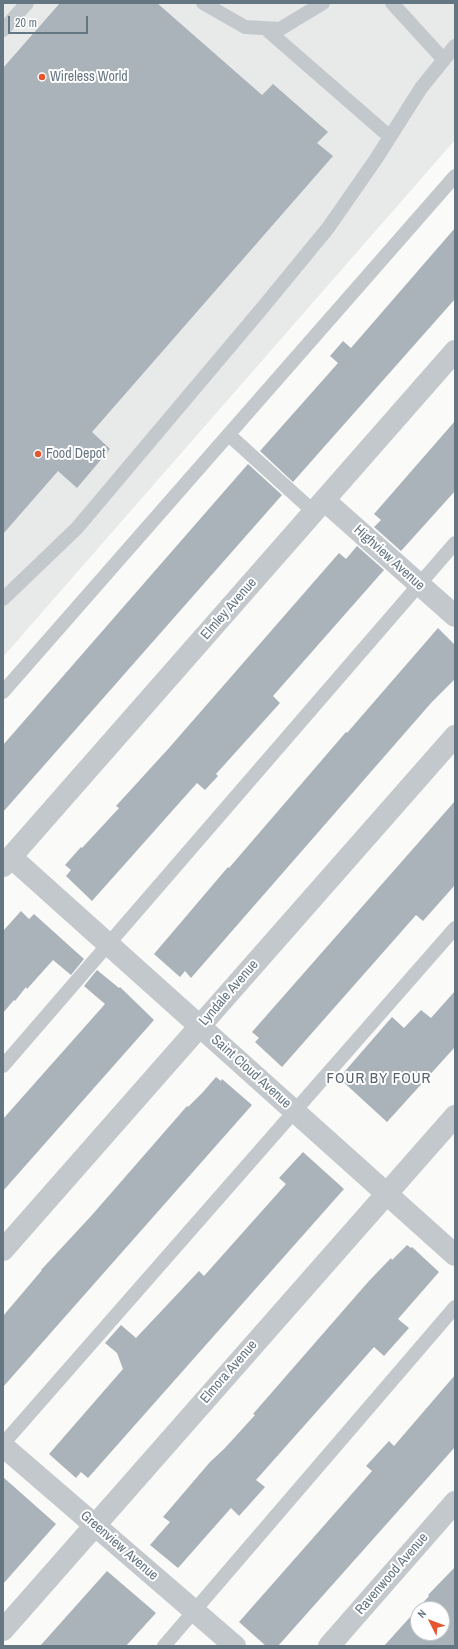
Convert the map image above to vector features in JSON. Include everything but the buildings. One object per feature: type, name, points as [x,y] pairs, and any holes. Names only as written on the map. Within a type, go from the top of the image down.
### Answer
[{"type":"street","name":"Elmley Avenue","points":[[7,862],[455,351]]},
{"type":"street","name":"Highview Avenue","points":[[319,506],[419,585],[455,616]]},
{"type":"street","name":"Lyndale Avenue","points":[[3,1250],[455,736]]},
{"type":"street","name":"Saint Cloud Avenue","points":[[7,862],[108,944],[455,1255]]},
{"type":"street","name":"Elmora Avenue","points":[[3,1630],[455,1116]]},
{"type":"street","name":"Greenview Avenue","points":[[3,1445],[235,1646]]},
{"type":"street","name":"Ravenwood Avenue","points":[[330,1646],[455,1502]]},
{"type":"lane","points":[[3,30],[27,3]]},
{"type":"lane","points":[[203,3],[245,27],[280,29],[323,3]]},
{"type":"lane","points":[[392,3],[444,60]]},
{"type":"lane","points":[[266,28],[390,137]]},
{"type":"lane","points":[[3,599],[77,528],[215,365],[328,228],[390,137],[421,88],[455,46]]},
{"type":"lane","points":[[3,692],[455,176]]},
{"type":"lane","points":[[229,434],[319,506]]},
{"type":"lane","points":[[3,1066],[455,542]]},
{"type":"lane","points":[[3,1445],[455,928]]},
{"type":"lane","points":[[164,1646],[455,1307]]},
{"type":"shaded area","points":[[3,3],[455,3],[455,140],[3,657]]},
{"type":"place","name":"Wireless World","points":[[42,77]]},
{"type":"place","name":"Food Depot","points":[[38,454]]},
{"type":"district","name":"FOUR BY FOUR","points":[[379,1079]]}]
